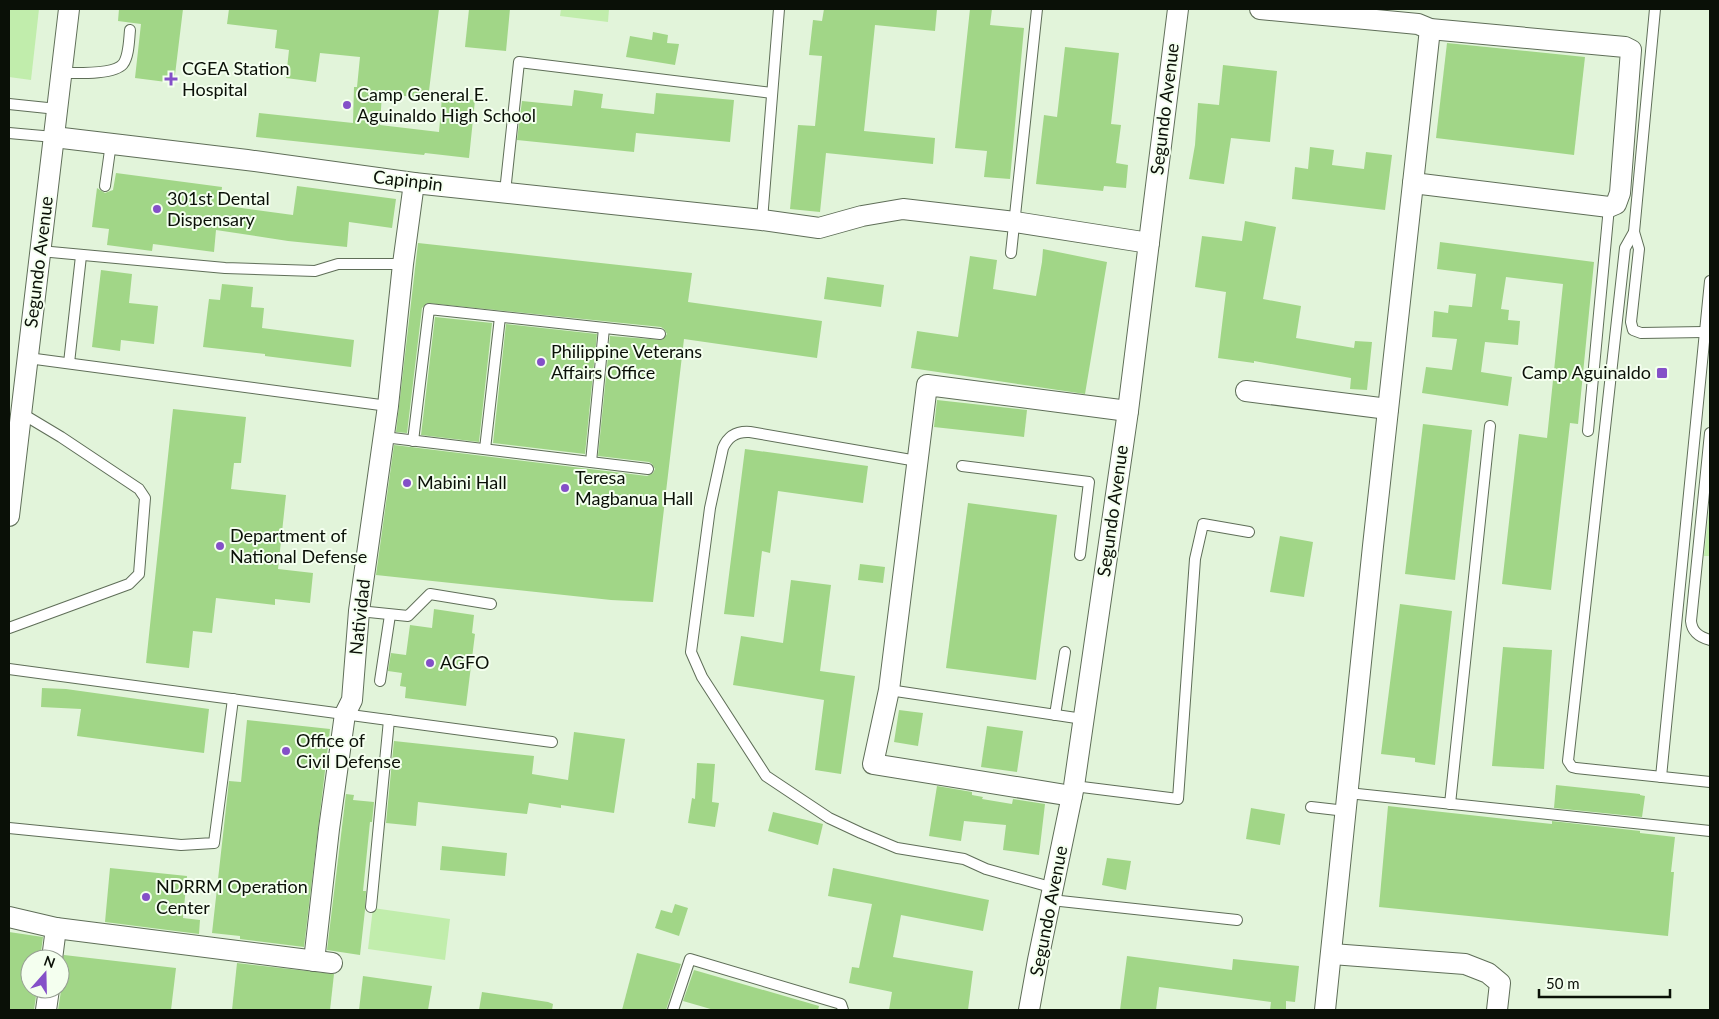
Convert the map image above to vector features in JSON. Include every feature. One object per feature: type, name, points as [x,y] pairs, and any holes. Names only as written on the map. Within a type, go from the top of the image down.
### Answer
[{"type":"street","name":"Segundo Avenue","points":[[9,516],[69,9]]},
{"type":"street","name":"Segundo Avenue","points":[[1029,1010],[1073,791],[1128,411],[1178,9]]},
{"type":"street","points":[[1260,9],[1418,24],[1430,29],[1631,50],[1620,193],[1616,204],[1609,207],[1413,183]]},
{"type":"street","points":[[1326,1010],[1388,409],[1430,29]]},
{"type":"street","name":"Capinpin","points":[[54,137],[247,160],[414,183],[762,220],[819,228],[903,209],[1015,222],[1149,243]]},
{"type":"street","name":"Natividad","points":[[56,928],[323,962],[329,829],[345,714],[352,700],[360,611],[388,406],[402,264],[414,183]]},
{"type":"street","points":[[1073,791],[873,764],[889,690],[927,385],[1128,411]]},
{"type":"street","points":[[1246,391],[1388,409]]},
{"type":"street","points":[[9,917],[56,928],[53,949]]},
{"type":"street","points":[[1332,954],[1465,964],[1488,973],[1500,982],[1497,1010]]},
{"type":"lane","points":[[762,220],[779,9]]},
{"type":"lane","points":[[1011,253],[1038,9]]},
{"type":"lane","points":[[1655,9],[1634,232],[1639,249],[1631,322],[1633,330],[1641,333],[1704,332]]},
{"type":"lane","points":[[62,73],[108,71],[118,68],[123,64],[126,56],[130,30]]},
{"type":"lane","points":[[504,192],[519,62],[772,93]]},
{"type":"lane","points":[[9,104],[57,109]]},
{"type":"lane","points":[[9,133],[54,137]]},
{"type":"lane","points":[[105,186],[112,143]]},
{"type":"lane","points":[[1588,431],[1609,207]]},
{"type":"lane","points":[[1634,232],[1625,248],[1568,758],[1570,764],[1576,768],[1710,782]]},
{"type":"lane","points":[[40,251],[225,268],[315,271],[338,264],[402,264]]},
{"type":"lane","points":[[69,364],[81,256]]},
{"type":"lane","points":[[1661,777],[1710,281]]},
{"type":"lane","points":[[413,441],[428,309],[660,334]]},
{"type":"lane","points":[[485,450],[500,317]]},
{"type":"lane","points":[[592,462],[604,328]]},
{"type":"lane","points":[[28,358],[388,406]]},
{"type":"lane","points":[[9,628],[129,584],[139,574],[145,498],[139,489],[21,413]]},
{"type":"lane","points":[[1450,804],[1490,426]]},
{"type":"lane","points":[[917,461],[743,431],[728,439],[723,448],[710,508],[690,652],[702,677],[766,776],[829,818],[897,848],[964,859],[1052,894],[1237,920]]},
{"type":"lane","points":[[1710,433],[1691,621],[1691,626],[1696,634],[1710,640]]},
{"type":"lane","points":[[384,437],[648,469]]},
{"type":"lane","points":[[962,466],[1089,482],[1080,555]]},
{"type":"lane","points":[[1073,791],[1178,799],[1195,559],[1203,524],[1249,532]]},
{"type":"lane","points":[[360,611],[408,616],[430,594],[491,604]]},
{"type":"lane","points":[[380,681],[390,615]]},
{"type":"lane","points":[[1676,620],[1691,621]]},
{"type":"lane","points":[[1054,715],[1065,652]]},
{"type":"lane","points":[[9,669],[552,742]]},
{"type":"lane","points":[[889,690],[1083,719]]},
{"type":"lane","points":[[9,828],[181,845],[214,843],[234,699]]},
{"type":"lane","points":[[371,907],[389,720]]},
{"type":"lane","points":[[1311,807],[1347,802],[1450,804],[1710,831]]},
{"type":"lane","points":[[673,1010],[690,959],[841,1004],[843,1010]]},
{"type":"green space","points":[[9,9],[39,9],[31,80],[9,77]]},
{"type":"green space","points":[[561,9],[609,9],[608,22],[560,16]]},
{"type":"green space","points":[[1710,501],[1710,556],[1704,556]]},
{"type":"green space","points":[[373,908],[450,919],[445,960],[368,949]]},
{"type":"building","points":[[119,9],[183,9],[174,83],[135,78],[141,24],[118,21]]},
{"type":"building","points":[[229,9],[439,9],[428,99],[382,93],[380,125],[439,132],[442,97],[475,100],[469,158],[256,137],[259,113],[353,123],[354,87],[357,87],[360,57],[320,53],[316,82],[286,78],[289,50],[275,48],[277,30],[227,24]]},
{"type":"building","points":[[469,9],[510,9],[506,51],[465,47]]},
{"type":"building","points":[[824,9],[937,9],[935,31],[875,25],[864,131],[935,138],[933,164],[826,153],[820,212],[790,209],[798,125],[815,126],[822,56],[809,55],[813,20],[822,21]]},
{"type":"building","points":[[970,9],[992,9],[990,25],[1024,28],[1010,179],[984,177],[987,151],[955,148]]},
{"type":"building","points":[[653,32],[668,35],[667,43],[679,44],[675,65],[626,57],[630,36],[652,40]]},
{"type":"building","points":[[1447,43],[1585,57],[1574,155],[1436,138]]},
{"type":"building","points":[[1065,47],[1119,53],[1111,124],[1121,125],[1116,163],[1128,165],[1126,188],[1104,186],[1103,191],[1036,184],[1044,115],[1057,117]]},
{"type":"building","points":[[1223,65],[1277,71],[1270,142],[1231,138],[1224,184],[1189,179],[1195,145],[1198,103],[1219,105]]},
{"type":"building","points":[[574,90],[603,94],[601,108],[654,114],[656,93],[734,100],[730,142],[636,133],[634,152],[517,140],[522,101],[572,106]]},
{"type":"building","points":[[1310,147],[1334,150],[1332,165],[1364,169],[1366,152],[1392,155],[1385,210],[1292,199],[1295,167],[1308,169]]},
{"type":"building","points":[[116,173],[222,187],[220,205],[293,215],[297,186],[396,199],[392,228],[349,222],[347,247],[288,241],[216,230],[214,252],[153,244],[152,251],[107,245],[109,229],[92,227],[97,188],[105,193],[113,190]]},
{"type":"building","points":[[1245,221],[1276,227],[1263,299],[1301,306],[1296,338],[1354,348],[1355,341],[1372,342],[1367,390],[1350,389],[1351,378],[1254,361],[1254,363],[1218,358],[1226,292],[1195,287],[1202,236],[1242,241]]},
{"type":"building","points":[[1440,242],[1594,262],[1578,424],[1570,423],[1551,590],[1502,584],[1519,434],[1547,438],[1563,284],[1506,277],[1501,309],[1509,310],[1508,320],[1520,321],[1518,345],[1485,342],[1481,372],[1512,377],[1508,406],[1422,393],[1426,367],[1452,370],[1457,339],[1432,337],[1434,311],[1448,313],[1449,305],[1472,307],[1476,274],[1437,269]]},
{"type":"building","name":"Philippine Veterans Affairs Office","points":[[418,243],[692,273],[688,302],[822,321],[817,358],[684,339],[653,602],[611,600],[376,575],[394,445],[647,476],[653,473],[655,469],[649,462],[598,456],[610,336],[662,340],[667,334],[661,327],[427,303],[422,308],[407,433],[396,432]]},
{"type":"building","points":[[1043,249],[1107,262],[1085,394],[911,368],[917,331],[958,337],[970,256],[997,260],[993,289],[1036,296]]},
{"type":"building","points":[[101,270],[132,274],[129,303],[158,306],[154,344],[121,340],[120,351],[92,347]]},
{"type":"building","points":[[827,277],[884,285],[881,307],[824,299]]},
{"type":"building","points":[[222,284],[253,287],[251,307],[264,308],[262,328],[354,340],[351,367],[203,347],[209,299],[220,300]]},
{"type":"building","points":[[435,317],[492,323],[479,442],[421,435]]},
{"type":"building","points":[[506,324],[597,334],[585,454],[493,443]]},
{"type":"building","points":[[937,400],[1027,410],[1024,437],[934,427]]},
{"type":"building","name":"Department of National Defense","points":[[173,409],[246,417],[241,463],[234,463],[231,489],[286,495],[278,569],[313,573],[310,603],[275,599],[275,605],[216,598],[212,633],[193,631],[189,668],[146,663]]},
{"type":"building","points":[[1423,424],[1472,430],[1455,580],[1405,574]]},
{"type":"building","points":[[745,449],[868,466],[863,503],[778,491],[770,553],[762,551],[754,617],[724,614]]},
{"type":"building","points":[[968,503],[1057,515],[1036,680],[946,668]]},
{"type":"building","points":[[1280,536],[1313,542],[1304,597],[1270,592]]},
{"type":"building","points":[[860,564],[885,567],[883,583],[858,580]]},
{"type":"building","points":[[791,580],[831,585],[820,671],[855,676],[841,774],[815,770],[824,700],[733,685],[741,636],[783,643]]},
{"type":"building","points":[[1400,604],[1452,611],[1435,765],[1415,762],[1415,758],[1381,754]]},
{"type":"building","name":"AGFO","points":[[434,609],[474,615],[472,633],[475,634],[466,706],[405,698],[406,687],[400,686],[402,673],[388,671],[391,653],[406,655],[410,625],[432,628]]},
{"type":"building","points":[[1503,647],[1552,650],[1544,769],[1492,766]]},
{"type":"building","points":[[42,688],[66,689],[209,709],[204,753],[77,736],[81,709],[41,707]]},
{"type":"building","points":[[899,710],[923,713],[918,746],[894,742]]},
{"type":"building","points":[[247,720],[330,729],[304,947],[240,939],[240,936],[212,933],[229,781],[241,782]]},
{"type":"building","points":[[987,726],[1023,731],[1017,772],[981,767]]},
{"type":"building","points":[[574,732],[625,739],[614,813],[561,805],[561,808],[529,803],[527,814],[418,802],[416,826],[386,823],[394,741],[534,756],[532,774],[568,780]]},
{"type":"building","points":[[697,763],[715,764],[712,802],[719,803],[715,827],[688,823],[692,798],[695,799]]},
{"type":"building","points":[[1556,785],[1640,794],[1645,796],[1642,817],[1554,808]]},
{"type":"building","points":[[937,786],[972,792],[972,795],[983,797],[982,799],[1012,804],[1013,799],[1045,804],[1039,855],[1003,850],[1006,825],[964,821],[961,841],[929,836]]},
{"type":"building","points":[[346,794],[354,795],[353,800],[374,802],[372,822],[370,822],[363,891],[366,891],[360,955],[327,950]]},
{"type":"building","points":[[1388,806],[1552,824],[1552,821],[1675,837],[1671,872],[1674,872],[1668,936],[1379,907]]},
{"type":"building","points":[[1251,808],[1285,814],[1280,845],[1246,839]]},
{"type":"building","points":[[773,812],[823,824],[818,845],[768,831]]},
{"type":"building","points":[[442,846],[507,853],[505,876],[440,870]]},
{"type":"building","points":[[1107,858],[1131,861],[1126,890],[1102,885]]},
{"type":"building","name":"NDRRM Operation Center","points":[[110,868],[187,876],[183,918],[200,920],[199,934],[105,922]]},
{"type":"building","points":[[833,868],[989,900],[983,931],[901,915],[893,957],[973,971],[968,1010],[889,1010],[892,992],[849,983],[852,967],[859,968],[872,904],[828,896]]},
{"type":"building","points":[[675,904],[688,908],[679,936],[655,928],[661,910],[672,913]]},
{"type":"building","points":[[9,932],[43,937],[41,949],[20,949],[20,999],[36,999],[34,1010],[9,1010]]},
{"type":"building","points":[[637,953],[681,964],[666,1010],[622,1010]]},
{"type":"building","points":[[70,956],[176,968],[171,1010],[58,1010],[60,999],[70,999]]},
{"type":"building","points":[[1127,956],[1232,970],[1233,959],[1299,966],[1295,1002],[1286,1001],[1286,1010],[1270,1010],[1271,1002],[1159,987],[1156,1010],[1120,1010]]},
{"type":"building","points":[[237,963],[334,974],[330,1010],[232,1010]]},
{"type":"building","points":[[694,970],[819,1006],[818,1010],[714,1010],[683,1001]]},
{"type":"building","points":[[363,976],[432,986],[428,1010],[359,1010]]},
{"type":"building","points":[[482,992],[548,1002],[553,1004],[552,1010],[479,1010]]},
{"type":"place","name":"CGEA Station Hospital","points":[[171,79]]},
{"type":"place","name":"Camp General E. Aguinaldo High School","points":[[347,105]]},
{"type":"place","name":"301st Dental Dispensary","points":[[157,209]]},
{"type":"place","name":"Philippine Veterans Affairs Office","points":[[541,362]]},
{"type":"place","name":"Camp Aguinaldo","points":[[1662,373]]},
{"type":"place","name":"Mabini Hall","points":[[407,483]]},
{"type":"place","name":"Teresa Magbanua Hall","points":[[565,488]]},
{"type":"place","name":"Department of National Defense","points":[[220,546]]},
{"type":"place","name":"AGFO","points":[[430,663]]},
{"type":"place","name":"Office of Civil Defense","points":[[286,751]]},
{"type":"place","name":"NDRRM Operation Center","points":[[146,897]]}]
